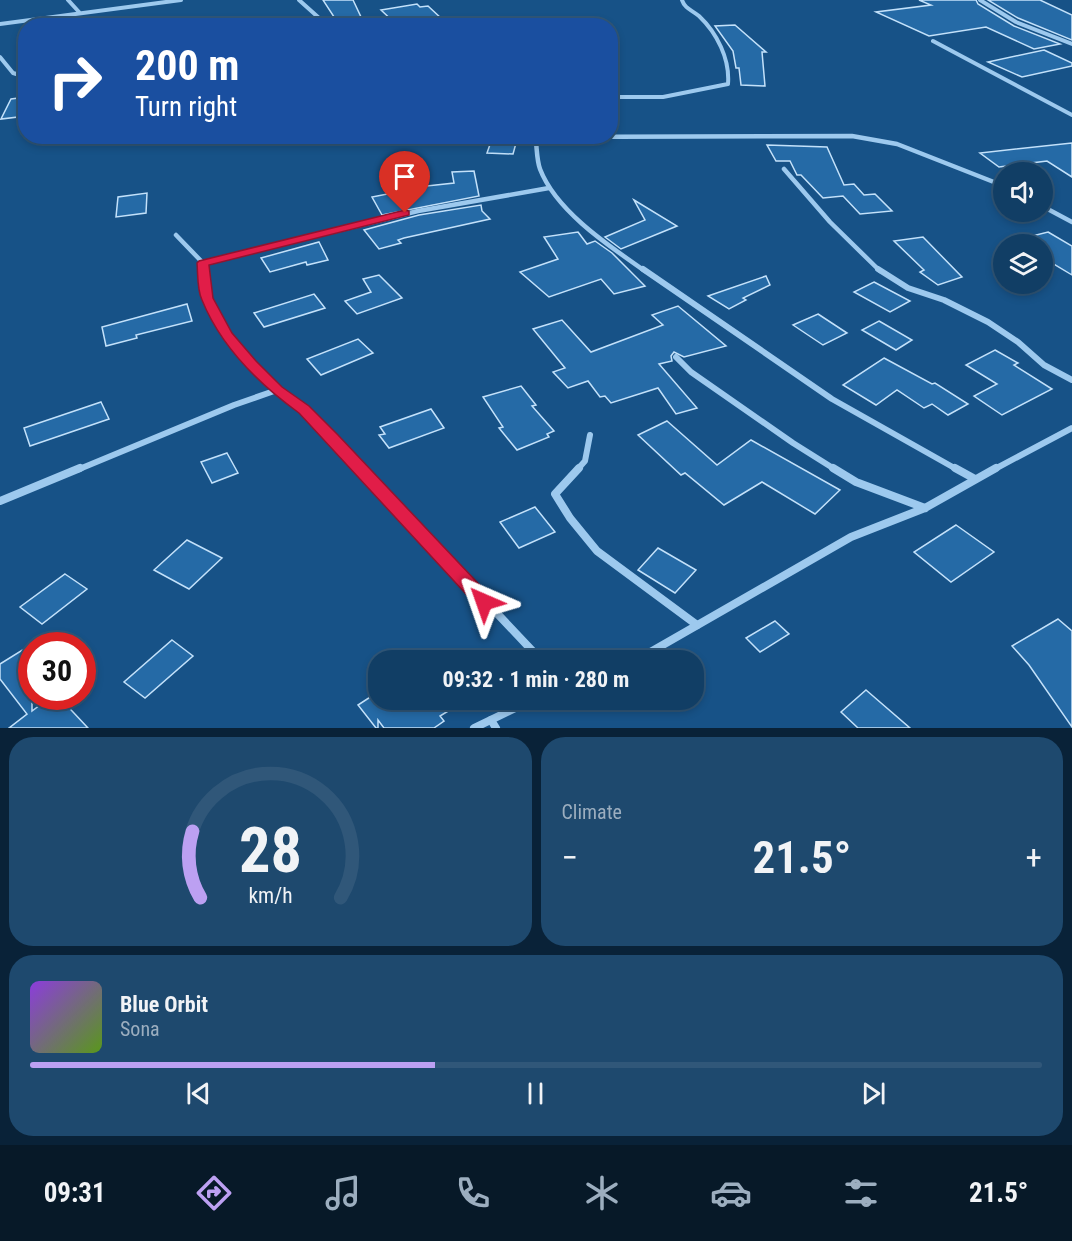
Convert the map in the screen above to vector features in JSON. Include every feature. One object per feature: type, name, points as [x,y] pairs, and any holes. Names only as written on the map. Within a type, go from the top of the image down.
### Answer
[{"type":"street","points":[[68,0],[79,12]]},
{"type":"street","points":[[136,0],[138,5]]},
{"type":"street","points":[[40,18],[181,0]]},
{"type":"street","points":[[299,0],[319,18]]},
{"type":"street","points":[[618,97],[663,97],[728,84],[727,61],[720,48],[701,18],[686,8],[682,0]]},
{"type":"street","points":[[980,0],[1016,22],[1072,44]]},
{"type":"street","points":[[0,24],[18,21]]},
{"type":"street","points":[[933,41],[1072,115]]},
{"type":"street","points":[[0,57],[13,73],[18,75]]},
{"type":"street","points":[[618,136],[814,135],[864,137],[897,144],[993,182]]},
{"type":"street","points":[[536,144],[539,168],[549,188],[554,196],[582,223],[674,292],[790,368],[832,399],[975,479]]},
{"type":"street","points":[[784,169],[830,222],[880,271],[908,288],[944,300],[988,322],[1018,342],[1044,364],[1072,380]]},
{"type":"street","points":[[203,263],[385,217],[488,196],[549,188]]},
{"type":"street","points":[[1053,212],[1072,222]]},
{"type":"street","points":[[176,235],[203,263],[207,298],[226,334],[251,364],[277,390],[304,409],[333,438],[405,518],[531,650]]},
{"type":"street","points":[[676,357],[691,372],[724,396],[856,482],[925,508]]},
{"type":"street","points":[[0,501],[234,405],[277,390]]},
{"type":"street","points":[[654,650],[851,537],[925,508],[1072,428]]},
{"type":"street","points":[[590,435],[585,461],[555,494],[570,518],[597,551],[697,625]]},
{"type":"street","points":[[474,728],[494,724],[516,710]]},
{"type":"building","points":[[323,0],[353,0],[361,17],[353,18],[335,18]]},
{"type":"building","points":[[919,0],[976,0],[978,4],[1014,26],[1060,44],[1034,49],[986,27],[929,36],[876,12],[931,5]]},
{"type":"building","points":[[988,0],[1040,0],[1072,15],[1072,40],[1018,18]]},
{"type":"building","points":[[417,4],[420,7],[428,6],[441,18],[390,18],[381,10]]},
{"type":"building","points":[[735,25],[766,52],[762,52],[765,86],[741,85],[739,68],[736,68],[733,51],[715,26]]},
{"type":"building","points":[[1044,50],[1072,63],[1072,66],[1022,77],[988,62]]},
{"type":"building","points":[[18,98],[18,117],[1,119],[11,99]]},
{"type":"building","points":[[1072,143],[1072,177],[1053,165],[1053,162],[993,163],[980,153]]},
{"type":"building","points":[[490,144],[516,144],[513,154],[487,153]]},
{"type":"building","points":[[767,145],[827,147],[844,185],[854,184],[864,195],[875,194],[892,211],[860,214],[843,196],[823,198],[801,175],[797,175],[790,161],[776,161]]},
{"type":"building","points":[[474,171],[479,196],[382,215],[372,197],[417,187],[454,183],[452,172]]},
{"type":"building","points":[[147,193],[146,213],[116,217],[118,197]]},
{"type":"building","points":[[634,200],[677,226],[621,249],[605,237],[645,220]]},
{"type":"building","points":[[481,205],[482,211],[490,219],[404,238],[398,240],[401,243],[379,249],[364,230],[419,215]]},
{"type":"building","points":[[578,232],[587,244],[595,241],[612,253],[645,286],[614,294],[601,279],[549,297],[520,272],[558,259],[544,237]]},
{"type":"building","points":[[1053,235],[1072,246],[1072,275],[1053,264]]},
{"type":"building","points":[[923,237],[962,277],[938,285],[920,272],[924,270],[894,241]]},
{"type":"building","points":[[319,242],[328,260],[307,265],[306,262],[270,272],[261,258]]},
{"type":"building","points":[[379,275],[402,298],[357,314],[345,301],[371,292],[363,279]]},
{"type":"building","points":[[766,276],[770,285],[743,298],[746,300],[729,309],[708,296]]},
{"type":"building","points":[[874,282],[910,301],[890,312],[854,292]]},
{"type":"building","points":[[314,294],[325,308],[264,327],[254,313]]},
{"type":"building","points":[[187,304],[192,321],[136,335],[137,338],[106,346],[102,327]]},
{"type":"building","points":[[678,306],[726,346],[684,357],[674,352],[671,356],[672,361],[659,364],[697,408],[676,414],[658,388],[611,403],[605,396],[600,397],[588,381],[568,388],[553,372],[565,368],[533,329],[562,320],[591,352],[663,325],[652,315]]},
{"type":"building","points":[[818,314],[847,333],[823,345],[793,325]]},
{"type":"building","points":[[879,321],[912,340],[896,350],[862,330]]},
{"type":"building","points":[[358,339],[373,353],[321,375],[307,359]]},
{"type":"building","points":[[995,350],[1018,363],[1014,365],[1052,389],[1002,415],[974,396],[997,384],[966,365]]},
{"type":"building","points":[[884,358],[932,384],[935,383],[968,404],[948,415],[932,404],[924,408],[897,390],[876,405],[843,385]]},
{"type":"building","points":[[521,386],[536,405],[532,406],[554,431],[547,434],[549,437],[517,450],[499,428],[503,427],[483,397]]},
{"type":"building","points":[[101,402],[109,419],[30,446],[24,428]]},
{"type":"building","points":[[431,409],[444,428],[389,448],[379,435],[385,434],[380,427]]},
{"type":"building","points":[[667,421],[717,465],[751,440],[840,490],[815,514],[762,482],[724,505],[685,473],[681,475],[638,435]]},
{"type":"building","points":[[227,453],[238,473],[212,483],[201,462]]},
{"type":"building","points":[[535,507],[555,532],[519,548],[500,522]]},
{"type":"building","points":[[956,525],[994,552],[951,582],[914,552]]},
{"type":"building","points":[[187,540],[222,558],[189,589],[154,570]]},
{"type":"building","points":[[658,548],[696,570],[675,593],[638,570]]},
{"type":"building","points":[[65,574],[87,589],[42,624],[20,607]]},
{"type":"building","points":[[1058,619],[1072,631],[1072,727],[1029,665],[1012,646]]},
{"type":"building","points":[[775,621],[789,634],[760,652],[746,638]]},
{"type":"building","points":[[172,640],[193,656],[145,698],[124,682]]},
{"type":"building","points":[[18,653],[18,702],[0,679],[0,664]]},
{"type":"building","points":[[866,690],[910,728],[858,728],[841,712]]},
{"type":"building","points":[[368,698],[368,710],[450,710],[440,716],[444,721],[434,728],[384,728],[378,720],[378,728],[376,728],[358,705]]},
{"type":"building","points":[[24,710],[71,710],[88,728],[9,728],[27,714]]},
{"type":"route","points":[[405,213],[203,263],[207,298],[226,334],[251,364],[277,390],[304,409],[333,438],[484,602]]}]
